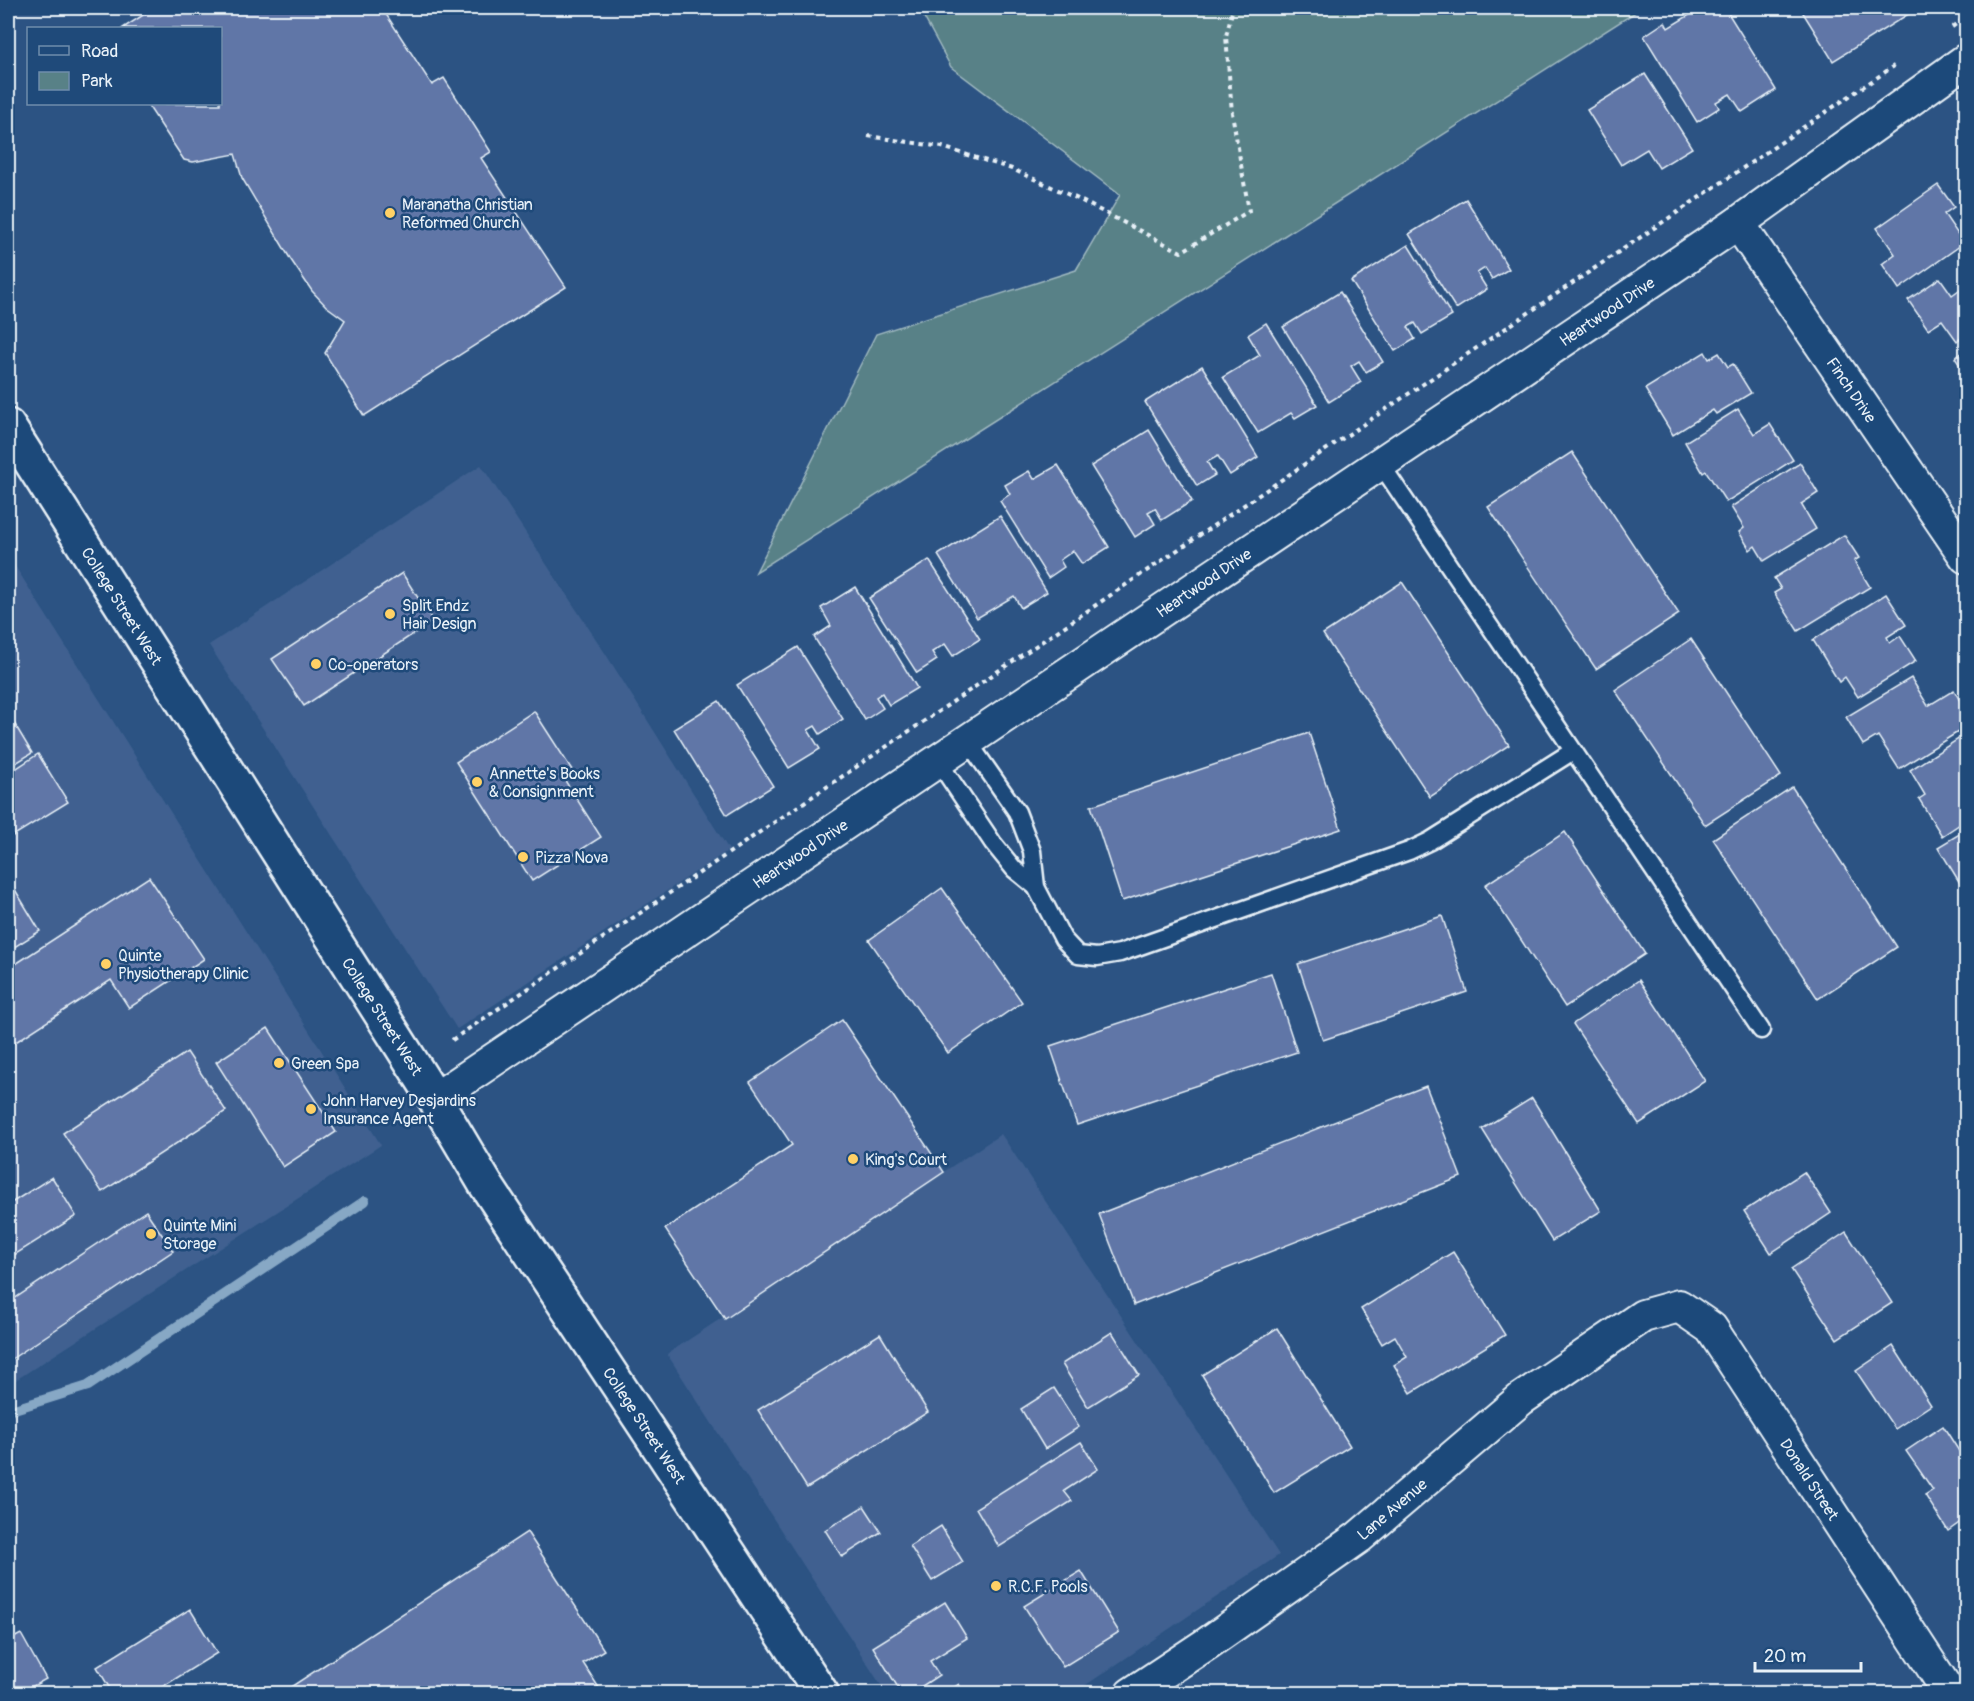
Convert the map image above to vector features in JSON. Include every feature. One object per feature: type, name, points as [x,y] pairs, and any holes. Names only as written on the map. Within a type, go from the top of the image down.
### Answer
[{"type":"main road","name":"College Street West","points":[[8,426],[435,1099],[486,1185],[822,1694]]},
{"type":"street","name":"Heartwood Drive","points":[[435,1099],[1738,223],[1966,60]]},
{"type":"street","name":"Finch Drive","points":[[1738,223],[1966,556]]},
{"type":"street","name":"Donald Street","points":[[1643,1316],[1679,1306],[1712,1328],[1950,1694]]},
{"type":"street","name":"Lane Avenue","points":[[1131,1694],[1359,1537],[1521,1400],[1643,1316]]},
{"type":"lane","points":[[1380,463],[1761,1030]]},
{"type":"lane","points":[[967,740],[1017,812],[1032,850],[1036,887],[1063,939],[1078,955],[1097,957],[1120,953],[1409,851],[1430,841],[1573,751]]},
{"type":"lane","points":[[938,760],[993,843],[1014,869],[1036,887]]},
{"type":"path","points":[[868,136],[942,147],[1012,169],[1076,198],[1181,252],[1249,211],[1232,102],[1226,36],[1233,8]]},
{"type":"path","points":[[1947,30],[1966,17]]},
{"type":"path","points":[[452,1040],[1897,64]]},
{"type":"shaded area","points":[[481,465],[607,656],[729,850],[457,1029],[209,645]]},
{"type":"shaded area","points":[[8,555],[381,1145],[8,1385]]},
{"type":"shaded area","points":[[1001,1134],[1279,1555],[1074,1693],[886,1693],[667,1354]]},
{"type":"green space","points":[[919,8],[1642,8],[756,572],[876,334],[1076,270],[1120,195],[951,67]]},
{"type":"building","name":"Maranatha Christian Reformed Church","points":[[154,8],[382,8],[432,85],[444,78],[491,152],[481,158],[566,287],[364,416],[325,353],[345,320],[326,306],[312,291],[291,260],[242,178],[235,154],[193,162],[184,160],[148,105],[222,105],[222,27],[125,27]]},
{"type":"building","points":[[1701,8],[1725,8],[1776,90],[1742,112],[1730,94],[1716,102],[1719,108],[1697,122],[1644,36],[1665,22],[1668,28]]},
{"type":"building","points":[[1800,8],[1914,8],[1915,10],[1833,61]]},
{"type":"building","points":[[1645,74],[1692,148],[1659,168],[1647,149],[1621,165],[1587,110]]},
{"type":"building","points":[[1938,185],[1954,207],[1944,214],[1964,243],[1899,289],[1882,264],[1895,254],[1877,228]]},
{"type":"building","points":[[1466,199],[1509,269],[1492,279],[1485,268],[1477,273],[1487,289],[1456,309],[1409,234]]},
{"type":"building","points":[[1408,245],[1452,316],[1422,334],[1415,323],[1408,327],[1415,339],[1395,351],[1351,281]]},
{"type":"building","points":[[1940,278],[1952,295],[1966,285],[1966,334],[1957,341],[1942,320],[1928,329],[1908,300]]},
{"type":"building","points":[[1340,292],[1383,362],[1366,372],[1359,361],[1351,366],[1361,382],[1329,402],[1283,327]]},
{"type":"building","points":[[1266,323],[1317,405],[1295,418],[1291,413],[1258,433],[1223,377],[1260,355],[1248,335]]},
{"type":"building","points":[[1966,350],[1966,374],[1955,358]]},
{"type":"building","points":[[1705,352],[1709,359],[1719,353],[1728,367],[1733,364],[1751,393],[1716,414],[1713,410],[1673,435],[1645,389]]},
{"type":"building","points":[[1202,366],[1258,457],[1230,475],[1218,456],[1207,462],[1215,475],[1197,486],[1145,402]]},
{"type":"building","points":[[1738,409],[1754,434],[1770,424],[1793,460],[1726,502],[1706,471],[1703,473],[1685,442]]},
{"type":"building","points":[[1149,430],[1192,501],[1162,520],[1155,508],[1148,512],[1155,524],[1135,537],[1091,466]]},
{"type":"building","points":[[1572,452],[1679,614],[1596,669],[1488,507]]},
{"type":"building","points":[[1800,463],[1818,493],[1801,504],[1816,529],[1764,561],[1755,546],[1750,550],[1739,532],[1744,528],[1731,507]]},
{"type":"building","points":[[1058,465],[1109,547],[1082,564],[1073,551],[1060,560],[1064,567],[1048,578],[1000,501],[1010,494],[1005,485],[1029,471],[1034,479]]},
{"type":"building","points":[[1000,516],[1047,592],[1021,608],[1014,596],[977,618],[938,555]]},
{"type":"building","points":[[1844,535],[1859,558],[1854,561],[1870,587],[1798,631],[1774,593],[1781,589],[1774,578]]},
{"type":"building","points":[[929,560],[980,639],[953,656],[945,644],[932,652],[937,660],[917,673],[869,598]]},
{"type":"building","points":[[402,573],[433,621],[304,706],[272,659]]},
{"type":"building","points":[[1402,582],[1509,745],[1430,797],[1323,634]]},
{"type":"building","points":[[855,587],[917,688],[889,705],[882,693],[876,697],[883,708],[865,720],[814,637],[831,626],[821,608]]},
{"type":"building","points":[[1886,594],[1906,625],[1887,637],[1890,643],[1900,636],[1916,661],[1858,697],[1845,677],[1839,682],[1813,640]]},
{"type":"building","points":[[1691,639],[1781,776],[1705,825],[1615,690]]},
{"type":"building","points":[[798,647],[843,719],[820,734],[815,726],[808,730],[820,749],[789,768],[737,685]]},
{"type":"building","points":[[1911,678],[1928,706],[1954,690],[1966,712],[1966,727],[1899,769],[1878,736],[1863,745],[1846,717]]},
{"type":"building","points":[[719,701],[773,786],[727,815],[674,729]]},
{"type":"building","points":[[534,711],[574,773],[564,779],[601,837],[532,881],[456,762]]},
{"type":"building","points":[[8,713],[32,753],[8,768]]},
{"type":"building","points":[[1309,733],[1341,829],[1122,901],[1091,806]]},
{"type":"building","points":[[1966,734],[1966,820],[1942,836],[1919,799],[1925,795],[1910,770]]},
{"type":"building","points":[[38,754],[68,802],[8,839],[8,774]]},
{"type":"building","points":[[1792,787],[1897,947],[1818,999],[1713,839]]},
{"type":"building","points":[[1966,830],[1966,893],[1938,847]]},
{"type":"building","points":[[1565,832],[1645,954],[1565,1007],[1485,885]]},
{"type":"building","name":"Quinte Physiotherapy Clinic","points":[[149,877],[204,959],[129,1008],[111,980],[8,1047],[8,969]]},
{"type":"building","points":[[11,883],[40,931],[8,951],[8,885]]},
{"type":"building","points":[[942,888],[1022,1002],[948,1053],[869,940]]},
{"type":"building","points":[[1442,916],[1467,992],[1323,1040],[1298,964]]},
{"type":"building","points":[[1271,973],[1297,1052],[1077,1125],[1050,1046]]},
{"type":"building","points":[[1639,980],[1705,1081],[1639,1124],[1573,1024]]},
{"type":"building","name":"King's Court","points":[[842,1020],[944,1172],[725,1319],[665,1229],[792,1145],[750,1082]]},
{"type":"building","points":[[268,1028],[336,1132],[283,1167],[216,1062]]},
{"type":"building","points":[[187,1052],[226,1111],[102,1192],[63,1133]]},
{"type":"building","points":[[1426,1086],[1461,1177],[1134,1305],[1099,1214]]},
{"type":"building","points":[[1532,1098],[1601,1211],[1552,1241],[1482,1129]]},
{"type":"building","points":[[1804,1172],[1831,1213],[1771,1253],[1744,1211]]},
{"type":"building","points":[[52,1177],[76,1216],[8,1259],[8,1205]]},
{"type":"building","points":[[146,1211],[173,1251],[10,1360],[8,1356],[8,1303]]},
{"type":"building","points":[[1846,1232],[1892,1303],[1837,1339],[1791,1269]]},
{"type":"building","points":[[1453,1252],[1505,1335],[1411,1393],[1394,1365],[1407,1357],[1395,1336],[1382,1344],[1361,1309]]},
{"type":"building","points":[[1277,1328],[1350,1446],[1274,1493],[1202,1375]]},
{"type":"building","points":[[1112,1332],[1139,1375],[1088,1407],[1062,1364]]},
{"type":"building","points":[[880,1334],[928,1412],[807,1488],[758,1410]]},
{"type":"building","points":[[1893,1346],[1931,1405],[1895,1429],[1856,1371]]},
{"type":"building","points":[[1054,1388],[1079,1427],[1045,1449],[1021,1409]]},
{"type":"building","points":[[1943,1426],[1966,1462],[1966,1518],[1948,1531],[1925,1495],[1933,1490],[1906,1451]]},
{"type":"building","points":[[1081,1442],[1098,1469],[1064,1491],[1072,1501],[999,1547],[976,1508]]},
{"type":"building","points":[[864,1506],[881,1532],[842,1557],[825,1530]]},
{"type":"building","points":[[941,1526],[963,1562],[932,1581],[910,1546]]},
{"type":"building","points":[[527,1532],[604,1650],[583,1663],[603,1694],[280,1694]]},
{"type":"building","points":[[1081,1571],[1119,1632],[1063,1667],[1024,1606]]},
{"type":"building","points":[[945,1602],[967,1638],[930,1661],[939,1675],[910,1694],[902,1694],[873,1647]]},
{"type":"building","points":[[190,1609],[217,1653],[151,1694],[113,1694],[97,1667]]},
{"type":"building","points":[[21,1634],[46,1679],[19,1694],[8,1694],[8,1641]]},
{"type":"building","points":[[959,1684],[964,1694],[944,1694]]},
{"type":"waterway","points":[[8,1411],[88,1386],[365,1201]]},
{"type":"place","name":"Maranatha Christian Reformed Church","points":[[390,213]]},
{"type":"place","name":"Split Endz Hair Design","points":[[390,614]]},
{"type":"place","name":"Co-operators","points":[[316,664]]},
{"type":"place","name":"Annette's Books & Consignment","points":[[477,782]]},
{"type":"place","name":"Pizza Nova","points":[[523,857]]},
{"type":"place","name":"Quinte Physiotherapy Clinic","points":[[106,964]]},
{"type":"place","name":"Green Spa","points":[[279,1063]]},
{"type":"place","name":"John Harvey Desjardins Insurance Agent","points":[[311,1109]]},
{"type":"place","name":"King's Court","points":[[853,1159]]},
{"type":"place","name":"Quinte Mini Storage","points":[[151,1234]]},
{"type":"place","name":"R.C.F. Pools","points":[[996,1586]]}]
